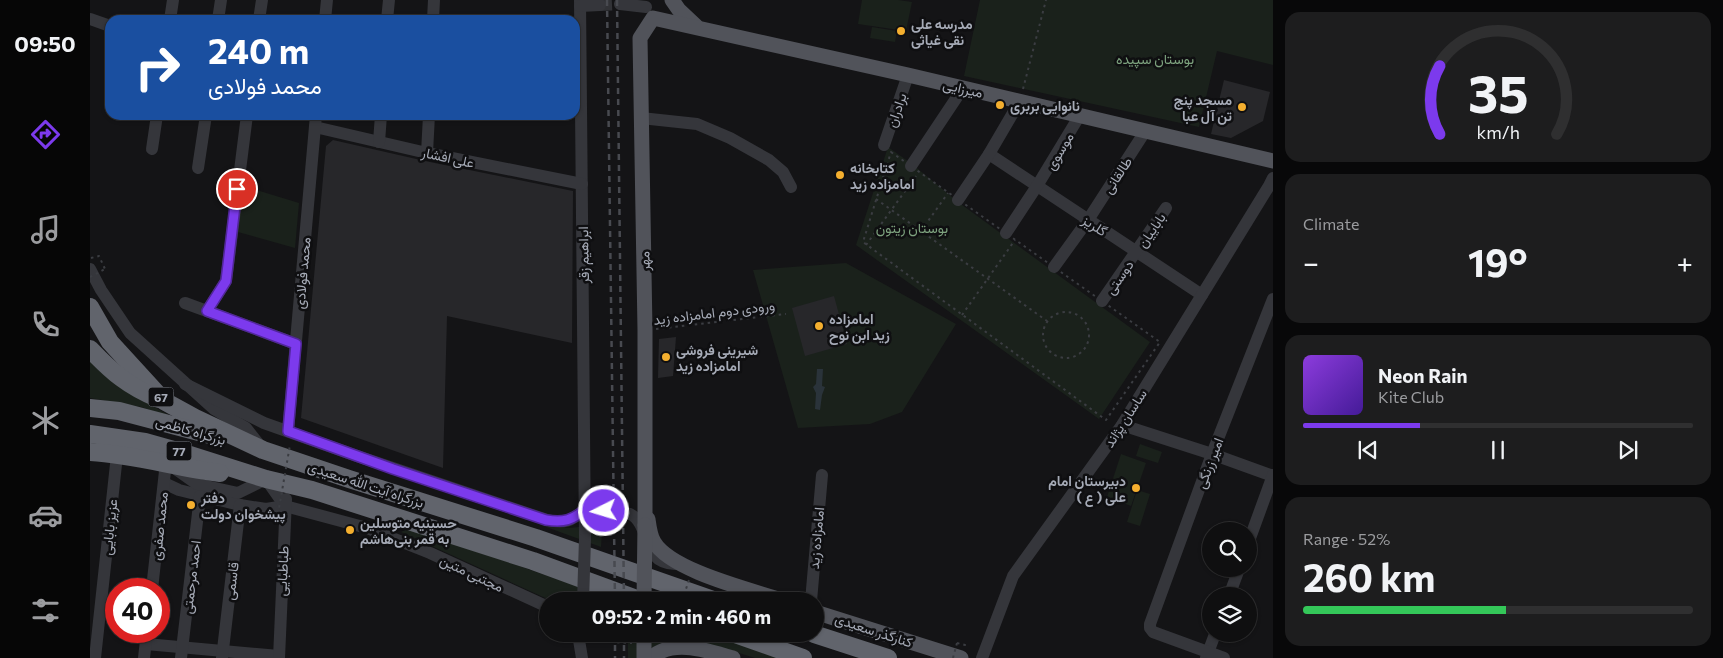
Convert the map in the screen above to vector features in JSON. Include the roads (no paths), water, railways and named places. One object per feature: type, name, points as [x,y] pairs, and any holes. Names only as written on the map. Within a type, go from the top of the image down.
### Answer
[{"type":"highway","name":"بزرگراه آیت الله سعیدی","points":[[90,307],[110,342],[164,401],[195,418],[263,450],[536,538],[690,592]]},
{"type":"highway","points":[[90,349],[116,374],[136,389],[164,401]]},
{"type":"highway","name":"بزرگراه کاظمی","points":[[90,408],[118,411],[149,418],[263,450]]},
{"type":"highway","name":"بزرگراه کاظمی","points":[[90,434],[145,442],[184,452],[266,479]]},
{"type":"highway","points":[[90,452],[166,462],[202,471],[266,479]]},
{"type":"highway","name":"بزرگراه آیت الله سعیدی","points":[[266,479],[321,493],[533,561],[618,592]]},
{"type":"highway","points":[[824,637],[888,658]]},
{"type":"highway","points":[[758,642],[803,658]]},
{"type":"main road","points":[[672,0],[678,10],[700,28]]},
{"type":"main road","name":"میرزایی","points":[[648,6],[700,28],[1273,161]]},
{"type":"main road","name":"مهر","points":[[645,508],[645,330],[640,38],[648,6]]},
{"type":"main road","points":[[645,508],[653,541],[665,554],[680,564],[698,572],[757,592]]},
{"type":"main road","points":[[643,592],[645,508]]},
{"type":"main road","name":"کنارگذر سعیدی","points":[[824,614],[963,651]]},
{"type":"main road","points":[[640,642],[644,658]]},
{"type":"main road","points":[[651,658],[664,650],[675,648],[694,648],[733,658]]},
{"type":"street","points":[[171,15],[173,0]]},
{"type":"street","points":[[218,15],[220,0]]},
{"type":"street","points":[[260,15],[262,0]]},
{"type":"street","points":[[326,15],[327,0]]},
{"type":"street","points":[[388,15],[389,0]]},
{"type":"street","points":[[433,15],[434,0]]},
{"type":"street","points":[[580,3],[600,5]]},
{"type":"street","name":"ابراهیم زقر","points":[[580,3],[586,509],[583,592]]},
{"type":"street","points":[[620,4],[648,6]]},
{"type":"street","points":[[90,19],[105,24]]},
{"type":"street","name":"برادران","points":[[884,145],[908,75]]},
{"type":"street","points":[[915,169],[963,88]]},
{"type":"street","points":[[953,196],[989,154],[1020,101]]},
{"type":"street","name":"موسوی","points":[[1010,236],[1037,186],[1080,115]]},
{"type":"street","points":[[641,118],[697,124],[730,138],[769,160],[783,172],[791,187]]},
{"type":"street","points":[[152,149],[155,120]]},
{"type":"street","points":[[198,168],[205,120]]},
{"type":"street","points":[[207,311],[226,281],[246,120]]},
{"type":"street","points":[[379,142],[381,120]]},
{"type":"street","points":[[427,153],[429,120]]},
{"type":"street","name":"علی افشار","points":[[316,121],[379,142],[582,184]]},
{"type":"street","name":"محمد فولادی","points":[[288,431],[316,121]]},
{"type":"street","name":"طالقانی","points":[[1054,268],[1088,220],[1146,130]]},
{"type":"street","name":"گلریز","points":[[989,154],[1202,295]]},
{"type":"street","name":"ساسان پژاند","points":[[982,658],[1013,576],[1122,425],[1273,178]]},
{"type":"street","name":"باباییان","points":[[1136,252],[1166,208]]},
{"type":"street","name":"دوستی","points":[[1102,301],[1136,252]]},
{"type":"street","points":[[90,270],[130,333],[214,409],[246,428],[263,450]]},
{"type":"street","name":"امیر زرنگی","points":[[1207,655],[1153,632],[1150,624],[1212,454],[1273,300]]},
{"type":"street","points":[[185,303],[296,344]]},
{"type":"street","points":[[185,384],[228,406],[288,431],[393,469],[546,520],[565,522],[575,518],[586,509],[630,514],[636,517],[641,524],[645,540],[653,555],[672,564],[680,564]]},
{"type":"street","points":[[1122,425],[1273,475],[1256,522]]},
{"type":"street","name":"عزیز بابایی","points":[[95,658],[117,455]]},
{"type":"street","name":"محمد صفری","points":[[153,578],[166,462]]},
{"type":"street","name":"امامزاده زید","points":[[811,592],[822,475]]},
{"type":"street","points":[[266,479],[282,510]]},
{"type":"street","points":[[164,483],[200,496],[240,505],[282,510]]},
{"type":"street","name":"طباطبایی","points":[[279,657],[282,510],[287,484]]},
{"type":"street","name":"احمد مرحمتی","points":[[182,652],[200,496]]},
{"type":"street","name":"قاسمی","points":[[222,655],[240,505]]},
{"type":"street","name":"مجتبی متین","points":[[282,510],[376,531],[430,553],[539,603]]},
{"type":"street","points":[[579,642],[582,656]]},
{"type":"street","points":[[582,656],[585,642]]},
{"type":"street","points":[[1212,642],[1207,655],[1224,658]]},
{"type":"street","points":[[144,658],[146,643]]},
{"type":"street","points":[[161,643],[182,652],[279,657]]},
{"type":"tunnel","points":[[600,5],[620,4]]},
{"type":"railway","points":[[607,0],[615,592]]},
{"type":"railway","points":[[617,0],[624,592]]},
{"type":"railway","points":[[615,642],[615,658]]},
{"type":"railway","points":[[624,642],[624,658]]},
{"type":"place","name":"مدرسه علی نقی غیاثی","points":[[901,31]]},
{"type":"place","name":"نانوایی بربری","points":[[1000,105]]},
{"type":"place","name":"مسجد پنج تن آل عبا","points":[[1242,107]]},
{"type":"place","name":"کتابخانه امامزاده زید","points":[[840,175]]},
{"type":"place","name":"امامزاده زید ابن نوح","points":[[819,326]]},
{"type":"place","name":"شیرینی فروشی امامزاده زید","points":[[666,357]]},
{"type":"place","name":"دبیرستان امام علی ( ع )","points":[[1136,488]]},
{"type":"place","name":"دفتر پیشخوان دولت","points":[[191,505]]},
{"type":"place","name":"حسینیه متوسلین به قمر بنی‌هاشم","points":[[350,530]]},
{"type":"park label","name":"بوستان سپیده","points":[[1155,58]]},
{"type":"park label","name":"بوستان زیتون","points":[[912,227]]}]
